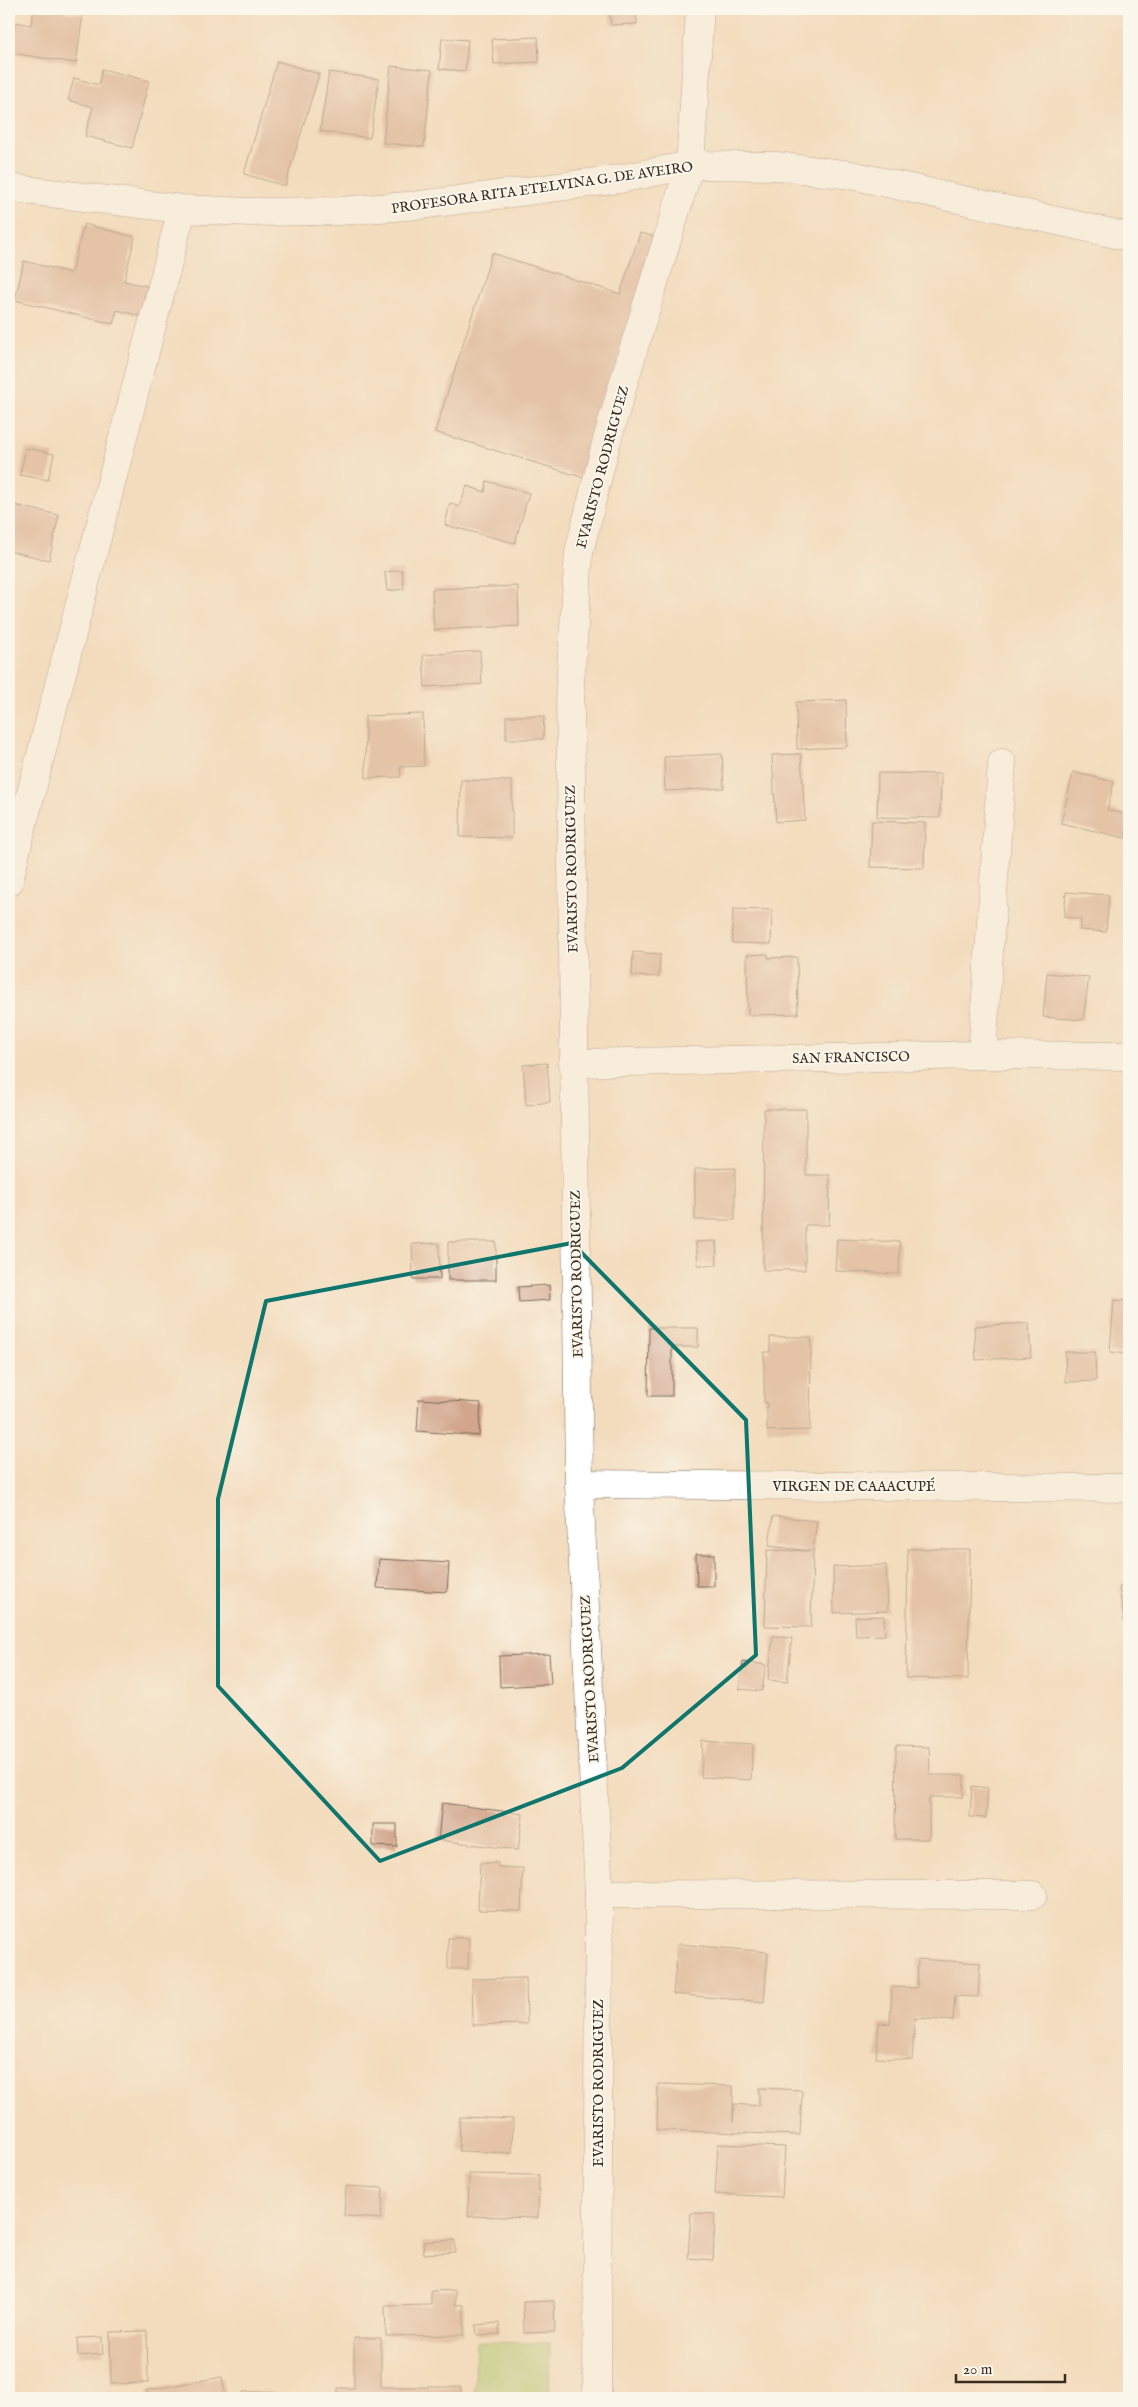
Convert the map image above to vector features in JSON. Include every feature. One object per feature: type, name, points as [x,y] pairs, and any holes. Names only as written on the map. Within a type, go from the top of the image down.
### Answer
[{"type":"street","name":"EVARISTO RODRIGUEZ","points":[[597,2398],[599,1894],[579,1484],[570,685],[579,552],[607,440],[690,165],[700,9]]},
{"type":"street","name":"PROFESORA RITA ETELVINA G. DE AVEIRO","points":[[9,188],[182,209],[250,212],[339,211],[420,205],[619,179],[690,165],[776,166],[851,175],[1129,238]]},
{"type":"street","points":[[9,882],[13,846],[182,209]]},
{"type":"street","points":[[982,1055],[1002,764]]},
{"type":"street","name":"SAN FRANCISCO","points":[[573,1063],[982,1055],[1129,1056]]},
{"type":"street","name":"VIRGEN DE CAAACUPÉ","points":[[579,1484],[1129,1488]]},
{"type":"street","points":[[599,1894],[1033,1895]]},
{"type":"highlighted area","points":[[572,1243],[746,1420],[756,1655],[622,1768],[380,1861],[218,1686],[218,1499],[266,1301]]},
{"type":"green space","points":[[476,2342],[550,2343],[549,2398],[474,2398]]},
{"type":"building","points":[[34,9],[65,9],[64,12],[83,14],[76,63],[11,53],[15,22],[31,25]]},
{"type":"building","points":[[609,9],[636,9],[637,24],[611,25]]},
{"type":"building","points":[[538,37],[539,62],[494,64],[492,39]]},
{"type":"building","points":[[442,38],[468,40],[465,71],[439,69]]},
{"type":"building","points":[[277,61],[319,74],[285,186],[244,174]]},
{"type":"building","points":[[391,66],[432,70],[424,147],[383,143]]},
{"type":"building","points":[[102,69],[149,81],[132,148],[85,136],[93,107],[68,100],[74,78],[99,85]]},
{"type":"building","points":[[329,72],[379,79],[370,138],[320,131]]},
{"type":"building","points":[[84,224],[135,237],[124,281],[147,286],[140,316],[117,310],[113,324],[15,300],[24,261],[71,273]]},
{"type":"building","points":[[640,233],[660,238],[585,478],[435,432],[492,253],[620,294]]},
{"type":"building","points":[[26,448],[54,454],[48,480],[20,475]]},
{"type":"building","points":[[487,481],[529,493],[515,543],[445,525],[450,503],[459,507],[467,486],[485,492]]},
{"type":"building","points":[[9,504],[59,515],[49,560],[9,551]]},
{"type":"building","points":[[402,570],[404,589],[387,591],[385,572]]},
{"type":"building","points":[[518,586],[519,626],[434,630],[432,589]]},
{"type":"building","points":[[480,651],[482,684],[425,687],[423,655]]},
{"type":"building","points":[[846,700],[847,747],[797,749],[796,702]]},
{"type":"building","points":[[423,714],[424,766],[400,767],[401,777],[366,778],[365,716]]},
{"type":"building","points":[[506,716],[544,716],[543,739],[506,739]]},
{"type":"building","points":[[722,754],[724,788],[665,791],[664,757]]},
{"type":"building","points":[[801,754],[805,820],[776,822],[772,755]]},
{"type":"building","points":[[1073,772],[1114,782],[1107,810],[1129,815],[1125,838],[1061,823]]},
{"type":"building","points":[[878,773],[941,774],[940,818],[877,817]]},
{"type":"building","points":[[461,780],[512,781],[512,838],[460,837]]},
{"type":"building","points":[[872,821],[925,823],[924,868],[870,867]]},
{"type":"building","points":[[1126,848],[1129,848],[1129,885],[1123,884]]},
{"type":"building","points":[[1066,892],[1109,895],[1106,932],[1080,930],[1081,919],[1064,917]]},
{"type":"building","points":[[733,909],[772,910],[771,944],[732,943]]},
{"type":"building","points":[[633,952],[660,954],[659,977],[632,976]]},
{"type":"building","points":[[768,954],[768,958],[797,957],[798,1014],[748,1015],[747,955]]},
{"type":"building","points":[[1047,973],[1089,977],[1083,1020],[1043,1017]]},
{"type":"building","points":[[547,1063],[550,1102],[526,1105],[523,1065]]},
{"type":"building","points":[[764,1109],[806,1109],[806,1175],[830,1175],[829,1225],[805,1225],[805,1270],[763,1270]]},
{"type":"building","points":[[735,1168],[735,1220],[695,1220],[695,1169]]},
{"type":"building","points":[[837,1239],[900,1242],[899,1274],[835,1271]]},
{"type":"building","points":[[716,1241],[717,1265],[698,1265],[696,1242]]},
{"type":"building","points":[[448,1242],[496,1242],[496,1280],[448,1280]]},
{"type":"building","points":[[439,1243],[440,1279],[413,1279],[412,1244]]},
{"type":"building","points":[[549,1285],[550,1300],[519,1302],[518,1287]]},
{"type":"building","points":[[1114,1300],[1129,1301],[1129,1354],[1110,1352]]},
{"type":"building","points":[[1029,1323],[1031,1357],[976,1360],[974,1326]]},
{"type":"building","points":[[649,1328],[698,1328],[698,1347],[672,1347],[672,1396],[648,1396]]},
{"type":"building","points":[[770,1337],[811,1337],[810,1430],[767,1431],[767,1402],[764,1403],[764,1352],[770,1352]]},
{"type":"building","points":[[1065,1352],[1095,1352],[1096,1381],[1066,1382]]},
{"type":"building","points":[[419,1399],[481,1403],[479,1436],[417,1431]]},
{"type":"building","points":[[773,1516],[817,1521],[813,1551],[811,1627],[765,1626],[767,1550],[810,1551],[769,1546]]},
{"type":"building","points":[[908,1549],[970,1549],[968,1679],[906,1678]]},
{"type":"building","points":[[696,1554],[714,1554],[714,1586],[697,1586]]},
{"type":"building","points":[[379,1559],[449,1563],[447,1592],[377,1588]]},
{"type":"building","points":[[886,1565],[888,1611],[834,1613],[833,1567]]},
{"type":"building","points":[[1129,1585],[1129,1646],[1128,1646],[1119,1587]]},
{"type":"building","points":[[884,1616],[885,1635],[856,1636],[855,1617]]},
{"type":"building","points":[[773,1636],[792,1638],[787,1682],[768,1680]]},
{"type":"building","points":[[549,1654],[551,1684],[500,1687],[499,1656]]},
{"type":"building","points":[[743,1662],[766,1665],[762,1691],[739,1689]]},
{"type":"building","points":[[703,1741],[753,1744],[751,1780],[701,1777]]},
{"type":"building","points":[[896,1746],[929,1747],[930,1775],[964,1775],[963,1797],[929,1797],[929,1839],[895,1839]]},
{"type":"building","points":[[972,1786],[988,1788],[986,1818],[970,1817]]},
{"type":"building","points":[[442,1803],[523,1814],[518,1850],[438,1840]]},
{"type":"building","points":[[373,1824],[397,1824],[397,1847],[373,1846]]},
{"type":"building","points":[[480,1863],[498,1863],[498,1867],[523,1868],[521,1911],[478,1910]]},
{"type":"building","points":[[448,1938],[469,1938],[468,1969],[448,1969]]},
{"type":"building","points":[[678,1944],[768,1952],[764,2002],[673,1994]]},
{"type":"building","points":[[918,1959],[980,1963],[978,1997],[955,1996],[953,2021],[915,2018],[912,2060],[876,2058],[879,2023],[890,2024],[892,1987],[917,1988]]},
{"type":"building","points":[[526,1978],[527,2024],[473,2025],[472,1979]]},
{"type":"building","points":[[658,2084],[733,2086],[733,2122],[734,2104],[759,2106],[759,2088],[802,2090],[800,2135],[657,2130]]},
{"type":"building","points":[[460,2117],[513,2119],[512,2153],[459,2151]]},
{"type":"building","points":[[718,2144],[785,2147],[782,2197],[715,2194]]},
{"type":"building","points":[[469,2174],[539,2175],[538,2218],[468,2216]]},
{"type":"building","points":[[346,2186],[383,2188],[381,2219],[344,2216]]},
{"type":"building","points":[[691,2213],[715,2214],[713,2260],[688,2258]]},
{"type":"building","points":[[455,2240],[455,2252],[424,2254],[423,2242]]},
{"type":"building","points":[[456,2290],[456,2305],[464,2305],[464,2335],[386,2336],[385,2306],[431,2305],[431,2291]]},
{"type":"building","points":[[554,2301],[555,2332],[524,2333],[523,2302]]},
{"type":"building","points":[[499,2323],[500,2334],[477,2335],[476,2325]]},
{"type":"building","points":[[147,2331],[148,2383],[111,2384],[110,2332]]},
{"type":"building","points":[[102,2337],[103,2354],[78,2356],[77,2338]]},
{"type":"building","points":[[354,2338],[381,2338],[381,2387],[461,2387],[461,2397],[338,2398],[338,2388],[354,2388]]},
{"type":"building","points":[[222,2377],[225,2394],[202,2398],[148,2398],[147,2390]]},
{"type":"building","points":[[243,2392],[274,2392],[274,2398],[242,2398]]}]
